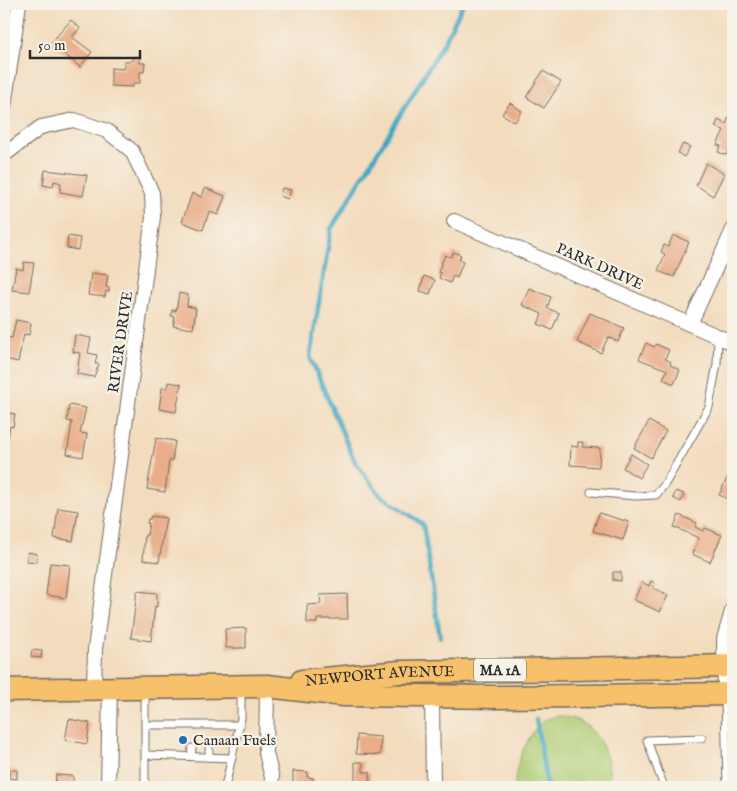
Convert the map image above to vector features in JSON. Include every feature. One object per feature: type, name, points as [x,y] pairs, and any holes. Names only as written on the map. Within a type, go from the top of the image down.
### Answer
[{"type":"main road","name":"NEWPORT AVENUE","points":[[4,690],[267,686],[400,672],[729,666]]},
{"type":"main road","name":"NEWPORT AVENUE","points":[[267,686],[344,694],[432,696],[729,694]]},
{"type":"street","points":[[4,106],[19,4]]},
{"type":"street","name":"RIVER DRIVE","points":[[4,155],[41,127],[74,120],[107,131],[132,151],[152,193],[153,217],[95,649],[102,688],[108,787]]},
{"type":"street","name":"PARK DRIVE","points":[[454,221],[733,343]]},
{"type":"street","points":[[690,324],[733,230]]},
{"type":"street","points":[[729,694],[729,666],[724,640],[733,608]]},
{"type":"street","points":[[267,686],[266,753],[272,778]]},
{"type":"street","points":[[432,696],[433,787]]},
{"type":"lane","points":[[591,492],[636,496],[656,495],[665,484],[709,407],[717,364],[718,336]]},
{"type":"lane","points":[[225,787],[240,726],[241,687]]},
{"type":"lane","points":[[145,688],[145,787]]},
{"type":"lane","points":[[727,787],[730,779],[729,694]]},
{"type":"lane","points":[[146,725],[240,726]]},
{"type":"lane","points":[[173,725],[173,734]]},
{"type":"lane","points":[[191,734],[192,725]]},
{"type":"lane","points":[[209,734],[210,725]]},
{"type":"lane","points":[[664,787],[647,740],[702,738]]},
{"type":"lane","points":[[209,749],[209,757]]},
{"type":"lane","points":[[146,755],[191,752],[209,757],[232,758]]},
{"type":"green space","points":[[558,716],[571,718],[582,723],[599,740],[608,762],[610,787],[515,787],[519,761],[532,734],[543,721]]},
{"type":"building","points":[[71,20],[80,28],[72,37],[92,52],[80,67],[51,43]]},
{"type":"building","points":[[133,57],[140,57],[140,63],[145,63],[144,72],[140,72],[140,83],[133,83],[133,87],[111,86],[111,68],[124,69],[124,61],[132,61]]},
{"type":"building","points":[[543,71],[561,82],[544,108],[526,97]]},
{"type":"building","points":[[510,103],[522,111],[515,122],[502,114]]},
{"type":"building","points":[[730,115],[733,116],[733,152],[729,150],[726,155],[718,152],[721,146],[717,145],[724,130],[715,127],[718,120],[726,124]]},
{"type":"building","points":[[683,144],[690,147],[684,157],[678,153]]},
{"type":"building","points":[[706,163],[724,174],[713,196],[696,185]]},
{"type":"building","points":[[45,170],[87,175],[83,196],[60,192],[61,183],[54,181],[53,187],[43,185]]},
{"type":"building","points":[[205,188],[225,196],[218,215],[209,212],[203,230],[182,222],[192,193],[202,197]]},
{"type":"building","points":[[282,188],[291,190],[288,199],[280,196]]},
{"type":"building","points":[[673,235],[689,242],[674,277],[658,271],[665,254],[661,252],[664,245],[668,247]]},
{"type":"building","points":[[68,236],[80,238],[78,250],[67,248]]},
{"type":"building","points":[[453,252],[461,255],[459,260],[463,262],[457,278],[453,276],[450,283],[439,278],[441,273],[438,272],[445,255],[451,257]]},
{"type":"building","points":[[24,262],[34,263],[29,292],[12,290],[16,268],[23,270]]},
{"type":"building","points":[[91,273],[108,275],[106,287],[109,287],[109,292],[106,291],[105,297],[88,295]]},
{"type":"building","points":[[424,276],[435,280],[430,294],[420,291]]},
{"type":"building","points":[[529,288],[551,297],[547,308],[559,313],[552,330],[538,324],[542,314],[522,305]]},
{"type":"building","points":[[179,293],[188,295],[187,306],[196,308],[193,329],[173,326],[175,317],[171,316],[172,310],[176,311]]},
{"type":"building","points":[[590,313],[624,328],[618,342],[608,337],[601,353],[577,342]]},
{"type":"building","points":[[16,320],[31,323],[29,335],[24,334],[18,362],[4,359],[7,337],[12,338]]},
{"type":"building","points":[[75,335],[91,338],[88,353],[97,355],[95,364],[99,364],[94,377],[77,374],[80,353],[73,352]]},
{"type":"building","points":[[646,343],[654,347],[656,344],[669,350],[665,359],[671,362],[670,365],[680,370],[674,384],[663,379],[667,370],[639,359]]},
{"type":"building","points":[[168,382],[181,384],[176,412],[159,409],[162,388],[167,388]]},
{"type":"building","points":[[69,405],[86,408],[80,433],[87,434],[83,457],[67,454],[72,422],[67,421]]},
{"type":"building","points":[[4,412],[15,414],[13,427],[10,426],[5,457]]},
{"type":"building","points":[[649,421],[666,431],[651,458],[634,448]]},
{"type":"building","points":[[156,438],[175,441],[172,461],[169,461],[165,492],[147,489]]},
{"type":"building","points":[[578,442],[583,442],[582,447],[600,448],[599,467],[570,465],[571,446],[578,447]]},
{"type":"building","points":[[631,454],[647,464],[639,478],[623,468]]},
{"type":"building","points":[[733,466],[733,501],[719,495]]},
{"type":"building","points":[[676,491],[684,494],[681,502],[673,498]]},
{"type":"building","points":[[58,508],[78,511],[73,541],[54,538]]},
{"type":"building","points":[[599,513],[629,522],[623,540],[593,531]]},
{"type":"building","points":[[679,515],[697,523],[695,527],[703,531],[705,528],[722,535],[710,562],[692,554],[699,538],[674,527]]},
{"type":"building","points":[[151,516],[166,518],[159,562],[143,560],[145,535],[147,535],[149,523],[147,523]]},
{"type":"building","points":[[28,552],[37,554],[36,562],[26,561]]},
{"type":"building","points":[[50,563],[70,565],[66,598],[46,595]]},
{"type":"building","points":[[613,572],[621,572],[621,581],[613,580]]},
{"type":"building","points":[[651,581],[655,583],[653,588],[668,595],[660,612],[634,600],[642,582],[649,586]]},
{"type":"building","points":[[137,591],[157,593],[157,607],[155,606],[151,641],[131,638]]},
{"type":"building","points":[[347,594],[348,619],[317,619],[317,623],[307,623],[307,605],[321,604],[320,595]]},
{"type":"building","points":[[246,628],[246,648],[226,648],[225,629]]},
{"type":"building","points":[[32,650],[42,651],[41,658],[31,657]]},
{"type":"building","points":[[69,719],[90,723],[87,744],[65,740]]},
{"type":"building","points":[[357,735],[381,737],[380,755],[356,754]]},
{"type":"building","points":[[355,762],[363,762],[363,772],[370,772],[370,787],[355,787]]},
{"type":"building","points":[[9,770],[17,770],[17,779],[9,778]]},
{"type":"building","points":[[293,771],[308,772],[307,777],[313,778],[313,787],[293,787]]},
{"type":"building","points":[[56,775],[73,776],[73,787],[55,787]]},
{"type":"waterway","points":[[440,637],[423,524],[380,495],[355,462],[310,357],[331,229],[445,41],[463,4]]},
{"type":"waterway","points":[[536,719],[547,787]]},
{"type":"place","name":"Canaan Fuels","points":[[183,740]]}]
